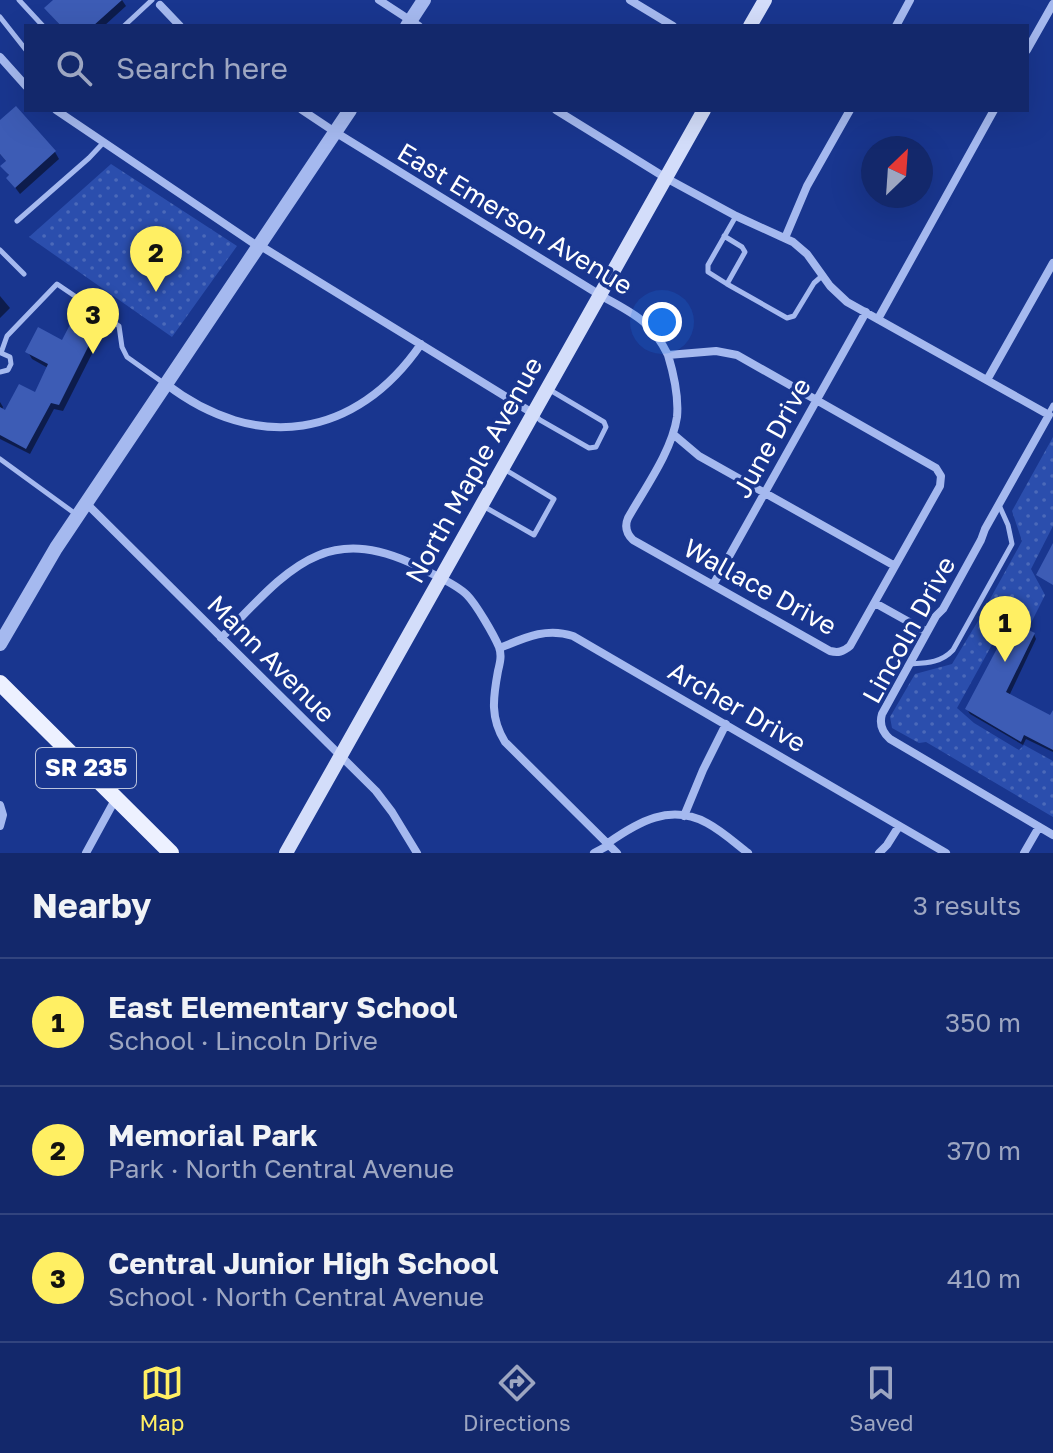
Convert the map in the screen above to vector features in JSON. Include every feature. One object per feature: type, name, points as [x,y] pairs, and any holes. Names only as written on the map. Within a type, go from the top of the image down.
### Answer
[{"type":"main road","points":[[751,24],[765,0]]},
{"type":"main road","name":"North Maple Avenue","points":[[286,853],[703,112]]},
{"type":"main road","name":"SR 235","points":[[0,683],[171,853]]},
{"type":"street","points":[[379,0],[412,24],[424,0]]},
{"type":"street","points":[[630,0],[670,24]]},
{"type":"street","points":[[897,24],[910,0]]},
{"type":"street","points":[[156,2],[178,24]]},
{"type":"street","points":[[1029,46],[1053,4]]},
{"type":"street","points":[[0,57],[24,84]]},
{"type":"street","points":[[59,112],[256,245],[534,414]]},
{"type":"street","name":"East Emerson Avenue","points":[[305,112],[633,314],[653,329],[668,355]]},
{"type":"street","points":[[0,644],[82,509],[349,112]]},
{"type":"street","points":[[559,112],[666,178],[802,248],[839,296],[1050,416]]},
{"type":"street","points":[[785,238],[807,186],[849,112]]},
{"type":"street","points":[[878,319],[993,112]]},
{"type":"street","points":[[987,380],[1053,263]]},
{"type":"street","name":"June Drive","points":[[713,585],[866,312]]},
{"type":"street","points":[[166,384],[197,406],[232,421],[268,427],[303,425],[336,417],[368,400],[397,376],[421,344]]},
{"type":"street","points":[[668,355],[716,351],[731,353],[816,400]]},
{"type":"street","name":"Wallace Drive","points":[[668,355],[677,399],[673,434],[628,518],[626,529],[633,540],[836,652],[850,646],[941,481],[939,471],[921,458],[816,400]]},
{"type":"street","name":"Lincoln Drive","points":[[1050,416],[881,718],[886,736],[1053,835]]},
{"type":"street","points":[[673,434],[699,456],[895,566]]},
{"type":"street","name":"Mann Avenue","points":[[82,509],[221,638],[341,756],[386,804],[417,853]]},
{"type":"street","points":[[221,638],[285,574],[328,552],[355,548],[381,551],[404,558],[441,578],[469,597],[500,648],[501,661],[492,704],[501,734],[512,749],[617,853]]},
{"type":"street","points":[[875,603],[927,632]]},
{"type":"street","name":"Archer Drive","points":[[500,648],[540,632],[568,634],[946,853]]},
{"type":"street","points":[[684,816],[726,724]]},
{"type":"street","points":[[86,853],[116,798]]},
{"type":"street","points":[[0,805],[3,815],[0,826]]},
{"type":"street","points":[[594,853],[631,827],[647,819],[670,815],[709,824],[748,853]]},
{"type":"street","points":[[879,853],[899,826]]},
{"type":"street","points":[[1024,853],[1039,827]]},
{"type":"lane","points":[[19,0],[41,24]]},
{"type":"lane","points":[[127,24],[156,2]]},
{"type":"lane","points":[[0,17],[24,47]]},
{"type":"lane","points":[[17,221],[104,142]]},
{"type":"lane","points":[[736,216],[708,265],[708,272],[787,318],[794,316],[814,283],[823,275]]},
{"type":"lane","points":[[724,236],[745,252],[727,284]]},
{"type":"lane","points":[[0,250],[24,274]]},
{"type":"lane","points":[[0,372],[8,370],[11,364],[10,357],[0,353],[7,336],[57,284],[119,326],[127,357],[166,384]]},
{"type":"lane","points":[[534,414],[589,448],[596,447],[606,427],[604,422],[548,388]]},
{"type":"lane","points":[[1050,416],[1053,405]]},
{"type":"lane","points":[[0,459],[82,509]]},
{"type":"lane","points":[[482,506],[534,535],[554,499],[503,469]]},
{"type":"lane","points":[[909,664],[946,658],[953,650],[1012,544],[999,504]]},
{"type":"shaded area","points":[[111,164],[237,246],[172,337],[29,237]]},
{"type":"shaded area","points":[[1053,437],[1053,526],[1031,569],[1045,595],[1030,625],[1010,618],[957,708],[974,723],[1019,750],[1024,745],[1053,761],[1053,817],[926,742],[919,743],[892,728],[890,717],[915,674],[952,664],[978,621],[1022,541],[1012,511]]},
{"type":"building","points":[[53,0],[122,0],[95,24],[59,24],[44,8]]},
{"type":"building","points":[[16,106],[56,151],[15,188],[0,166],[6,161],[0,154],[0,120]]},
{"type":"building","points":[[75,315],[98,327],[59,405],[51,403],[26,449],[0,435],[0,407],[5,410],[19,384],[35,392],[48,364],[25,352],[38,327],[62,340]]},
{"type":"building","points":[[1053,543],[1053,585],[1036,575]]},
{"type":"building","points":[[1011,622],[1035,633],[1006,692],[1050,715],[1053,710],[1053,750],[1024,735],[1021,742],[965,709]]},
{"type":"place","name":"Memorial Park","points":[[156,292]]},
{"type":"place","name":"Central Junior High School","points":[[93,354]]},
{"type":"place","name":"East Elementary School","points":[[1005,662]]}]
